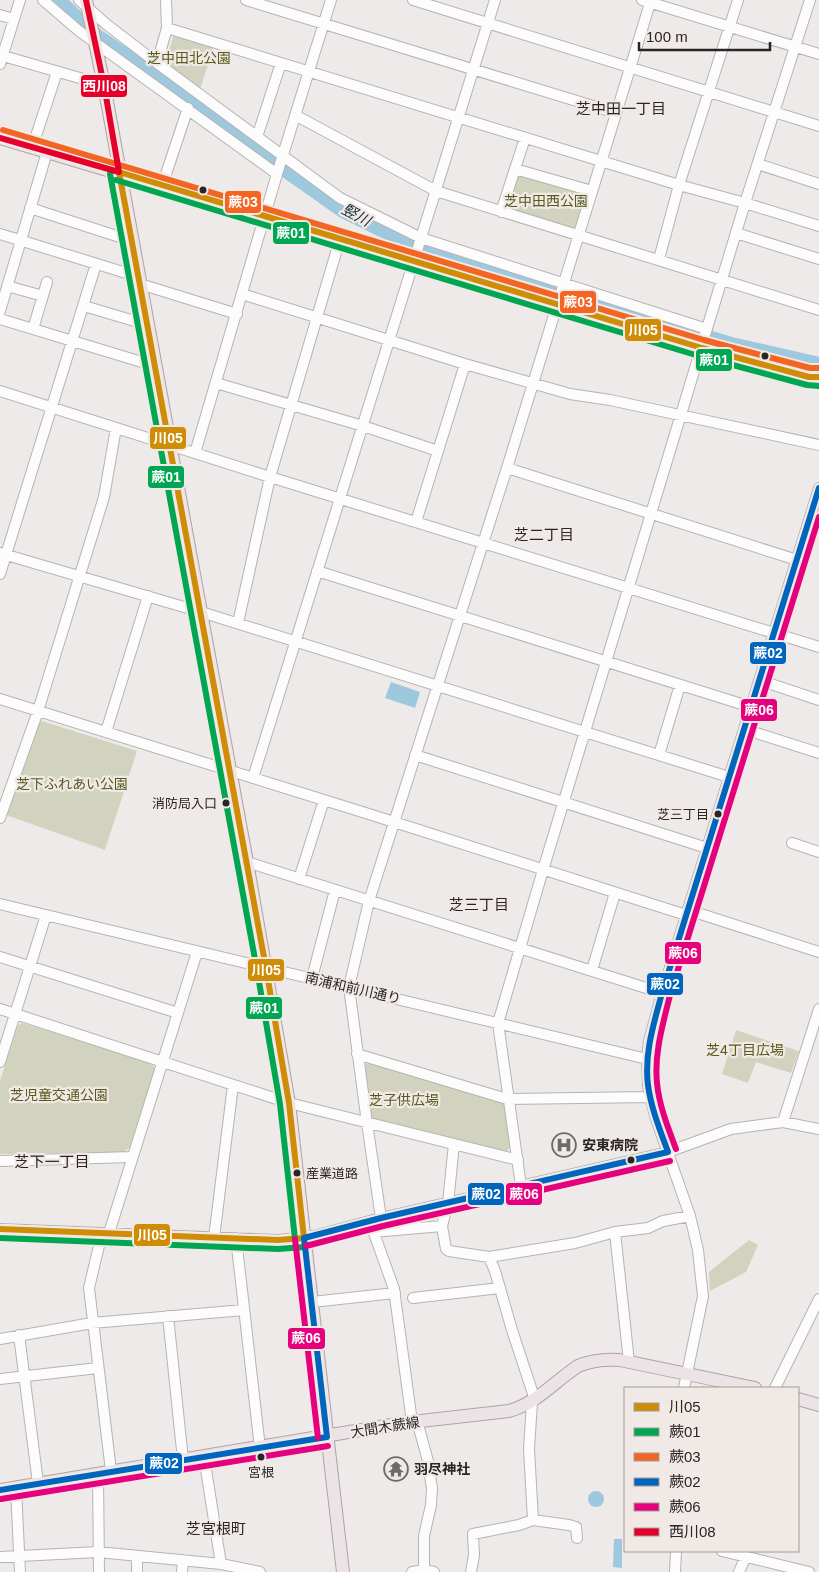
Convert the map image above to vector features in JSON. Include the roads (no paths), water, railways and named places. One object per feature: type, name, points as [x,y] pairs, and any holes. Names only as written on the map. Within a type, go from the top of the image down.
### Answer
[{"type":"main road","points":[[84,3],[104,85],[266,968],[288,1102],[344,1572]]},
{"type":"main road","points":[[0,138],[340,239],[415,258],[702,346],[810,377],[819,377]]},
{"type":"main road","name":"大間木蕨線","points":[[0,1490],[415,1422],[509,1411],[533,1401],[569,1372],[586,1363],[607,1359],[688,1373],[751,1387]]},
{"type":"main road","points":[[799,1399],[819,1405]]},
{"type":"street","points":[[20,0],[1,58],[104,85]]},
{"type":"street","points":[[43,0],[79,31],[277,172]]},
{"type":"street","points":[[157,63],[167,28],[166,0]]},
{"type":"street","points":[[246,0],[616,113]]},
{"type":"street","points":[[195,453],[277,172],[331,0]]},
{"type":"street","points":[[413,0],[819,126]]},
{"type":"street","points":[[253,778],[495,0]]},
{"type":"street","points":[[659,259],[679,185],[738,0]]},
{"type":"street","points":[[521,1186],[498,1023],[563,802],[745,203],[810,0]]},
{"type":"street","points":[[382,1218],[366,1123],[349,987],[369,901],[507,468],[602,161],[648,1],[730,28],[819,54]]},
{"type":"street","points":[[84,3],[157,63],[257,136],[282,158],[340,198],[420,240],[706,331]]},
{"type":"street","points":[[0,15],[14,19]]},
{"type":"street","points":[[167,28],[819,226]]},
{"type":"street","points":[[257,136],[281,63]]},
{"type":"street","points":[[32,148],[56,72]]},
{"type":"street","points":[[162,186],[188,108]]},
{"type":"street","points":[[296,116],[436,191],[819,310]]},
{"type":"street","points":[[501,212],[525,138]]},
{"type":"street","points":[[0,311],[47,152]]},
{"type":"street","points":[[758,164],[819,184]]},
{"type":"street","points":[[515,169],[592,192]]},
{"type":"street","points":[[30,208],[132,241]]},
{"type":"street","points":[[736,233],[819,259]]},
{"type":"street","points":[[0,234],[96,264],[236,314]]},
{"type":"street","points":[[238,624],[270,477],[340,239]]},
{"type":"street","points":[[0,574],[3,554],[53,408],[96,264]]},
{"type":"street","points":[[33,329],[47,282]]},
{"type":"street","points":[[7,286],[43,296]]},
{"type":"street","points":[[242,294],[465,364],[570,394],[610,400],[819,445]]},
{"type":"street","points":[[84,306],[148,324]]},
{"type":"street","points":[[0,319],[155,366]]},
{"type":"street","points":[[416,522],[465,364]]},
{"type":"street","points":[[216,383],[363,426],[438,451]]},
{"type":"street","points":[[0,391],[270,477],[819,647]]},
{"type":"street","points":[[0,818],[38,711],[104,497],[116,428]]},
{"type":"street","points":[[507,468],[797,560]]},
{"type":"street","points":[[684,1387],[703,1296],[698,1250],[690,1216],[650,1097],[647,1074],[649,1041],[662,993],[819,488]]},
{"type":"street","points":[[3,554],[295,641],[729,777]]},
{"type":"street","points":[[317,571],[751,707]]},
{"type":"street","points":[[106,732],[148,596]]},
{"type":"street","points":[[759,680],[819,700]]},
{"type":"street","points":[[659,755],[680,685]]},
{"type":"street","points":[[0,699],[616,893],[687,912],[819,952]]},
{"type":"street","points":[[744,729],[819,753]]},
{"type":"street","points":[[416,755],[707,848]]},
{"type":"street","points":[[299,879],[324,800]]},
{"type":"street","points":[[792,843],[819,852]]},
{"type":"street","points":[[247,862],[662,993]]},
{"type":"street","points":[[312,978],[334,890]]},
{"type":"street","points":[[592,970],[616,893]]},
{"type":"street","name":"南浦和前川通り","points":[[0,904],[647,1059]]},
{"type":"street","points":[[0,1062],[46,915]]},
{"type":"street","points":[[111,1471],[88,1288],[197,952]]},
{"type":"street","points":[[0,957],[178,1014]]},
{"type":"street","points":[[0,1009],[288,1102],[518,1160]]},
{"type":"street","points":[[783,1122],[819,1009]]},
{"type":"street","points":[[358,1054],[508,1099],[650,1097]]},
{"type":"street","points":[[214,1238],[233,1085]]},
{"type":"street","points":[[0,1229],[278,1240],[304,1238],[382,1218],[668,1152],[731,1129],[783,1122],[819,1129]]},
{"type":"street","points":[[454,1144],[448,1203],[442,1226],[446,1249],[489,1257],[575,1243],[615,1232],[648,1228],[663,1221],[690,1216]]},
{"type":"street","points":[[0,1161],[132,1157]]},
{"type":"street","points":[[370,1222],[395,1293],[415,1422],[428,1462],[432,1490],[431,1505],[424,1536],[429,1571],[412,1572]]},
{"type":"street","points":[[374,1232],[442,1226]]},
{"type":"street","points":[[615,1232],[629,1362]]},
{"type":"street","points":[[236,1238],[260,1448]]},
{"type":"street","points":[[489,1257],[533,1401],[529,1449],[534,1520]]},
{"type":"street","points":[[413,1298],[500,1288]]},
{"type":"street","points":[[312,1302],[395,1293]]},
{"type":"street","points":[[775,1387],[819,1299]]},
{"type":"street","points":[[0,1339],[92,1323],[244,1310]]},
{"type":"street","points":[[168,1316],[183,1460]]},
{"type":"street","points":[[20,1335],[38,1483]]},
{"type":"street","points":[[0,1380],[98,1368]]},
{"type":"street","points":[[204,1457],[221,1564]]},
{"type":"street","points":[[98,1474],[98,1552],[100,1572]]},
{"type":"street","points":[[16,1488],[20,1572]]},
{"type":"street","points":[[471,1572],[474,1555],[474,1534],[534,1520],[576,1527],[577,1538]]},
{"type":"street","points":[[0,1557],[98,1552],[221,1564],[260,1572]]},
{"type":"street","points":[[675,1572],[676,1552]]},
{"type":"street","points":[[725,1552],[809,1572]]},
{"type":"street","points":[[137,1556],[137,1572]]},
{"type":"street","points":[[739,1572],[745,1558]]},
{"type":"street","points":[[182,1572],[183,1560]]},
{"type":"water","points":[[391,682],[420,692],[415,708],[385,698]]},
{"type":"water","points":[[593,1491],[599,1491],[604,1496],[602,1505],[593,1507],[588,1502],[588,1496]]},
{"type":"water","points":[[614,1539],[622,1539],[622,1568],[613,1567]]},
{"type":"waterway","name":"竪川","points":[[57,0],[97,37],[211,114],[262,153],[343,210],[412,244],[465,265],[529,285],[731,345],[819,365]]},
{"type":"place","name":"消防局入口","points":[[226,803]]},
{"type":"place","name":"芝三丁目","points":[[718,814]]},
{"type":"place","name":"安東病院","points":[[564,1145]]},
{"type":"place","name":"産業道路","points":[[297,1173]]},
{"type":"place","name":"宮根","points":[[261,1457]]},
{"type":"place","name":"羽尽神社","points":[[396,1469]]},
{"type":"district","name":"芝中田一丁目","points":[[621,109]]},
{"type":"district","name":"芝二丁目","points":[[544,535]]},
{"type":"district","name":"芝三丁目","points":[[479,905]]},
{"type":"district","name":"芝下一丁目","points":[[52,1162]]},
{"type":"district","name":"芝宮根町","points":[[216,1529]]},
{"type":"park label","name":"芝中田北公園","points":[[189,58]]},
{"type":"park label","name":"芝中田西公園","points":[[546,201]]},
{"type":"park label","name":"芝下ふれあい公園","points":[[72,784]]},
{"type":"park label","name":"芝4丁目広場","points":[[745,1050]]},
{"type":"park label","name":"芝児童交通公園","points":[[59,1095]]},
{"type":"park label","name":"芝子供広場","points":[[404,1100]]}]
